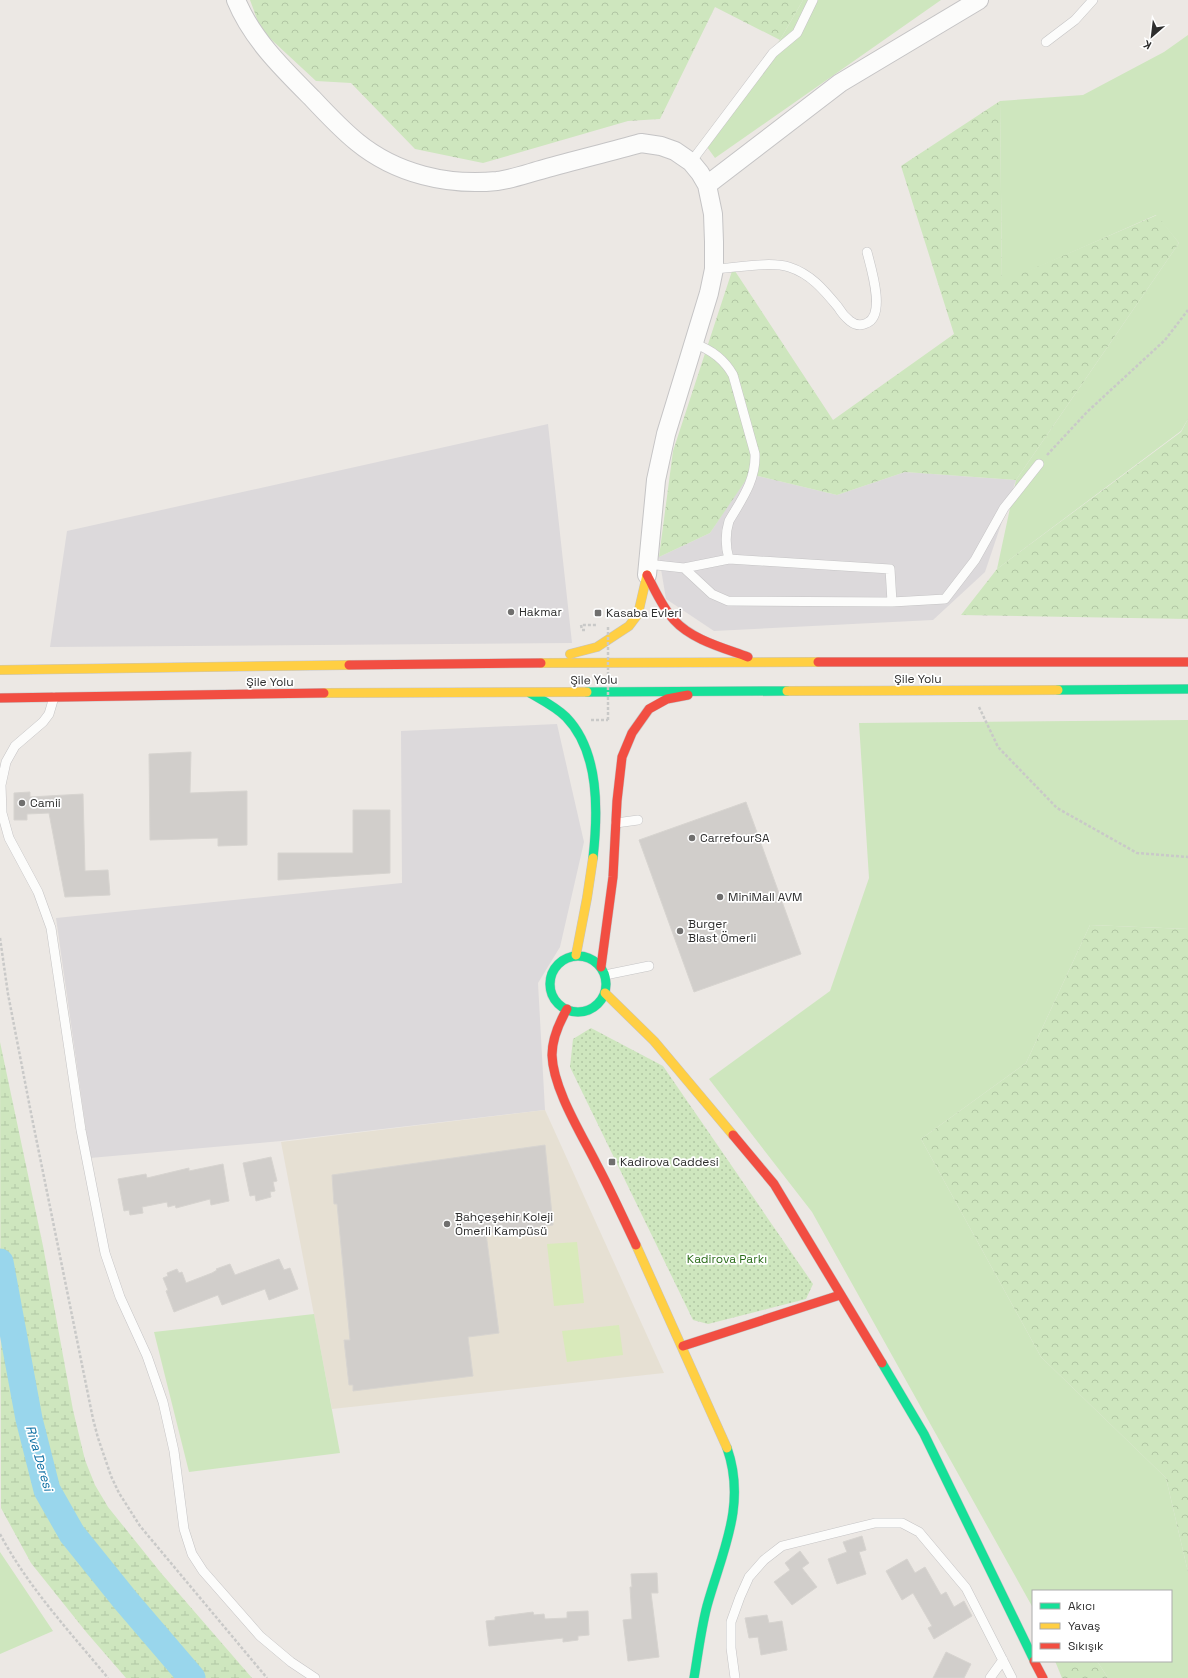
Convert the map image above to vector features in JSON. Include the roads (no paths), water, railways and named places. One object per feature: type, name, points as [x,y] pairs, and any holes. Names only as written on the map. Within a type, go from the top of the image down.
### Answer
[{"type":"main road","points":[[647,570],[663,606],[674,622],[694,635],[759,662]]},
{"type":"main road","points":[[542,662],[598,647],[629,626],[638,614],[647,570]]},
{"type":"main road","name":"Şile Yolu","points":[[0,670],[542,662],[1188,662]]},
{"type":"main road","name":"Şile Yolu","points":[[0,698],[209,694],[1188,689]]},
{"type":"main road","points":[[603,971],[613,877],[622,757],[632,733],[649,709],[667,699],[704,692]]},
{"type":"main road","points":[[530,693],[568,718],[585,744],[595,788],[596,813],[589,887],[576,955]]},
{"type":"main road","points":[[576,955],[585,956],[594,960],[603,971],[607,984],[605,993],[601,1001],[594,1008],[585,1011],[576,1012],[567,1010],[559,1004],[550,988],[550,979],[553,970],[559,963],[576,955]]},
{"type":"main road","points":[[605,993],[654,1041],[774,1184],[924,1434],[1032,1656]]},
{"type":"main road","points":[[567,1010],[558,1025],[552,1049],[556,1076],[660,1294],[725,1443],[731,1461],[735,1489],[733,1524],[707,1607],[694,1678]]},
{"type":"main road","points":[[683,1346],[840,1295]]},
{"type":"main road","points":[[1035,1662],[1043,1678]]},
{"type":"street","points":[[236,0],[253,31],[275,61],[336,123],[358,143],[381,159],[413,173],[442,180],[470,182],[499,181],[641,143],[661,146],[675,151],[691,162],[707,184],[713,214],[714,270],[695,344],[666,434],[656,480],[647,570]]},
{"type":"street","points":[[707,184],[840,83],[979,0]]},
{"type":"lane","points":[[691,162],[773,53],[797,33],[813,0]]},
{"type":"lane","points":[[1046,42],[1075,20],[1093,0]]},
{"type":"lane","points":[[714,270],[778,264],[790,267],[813,279],[847,319],[860,325],[873,320],[877,311],[875,286],[867,252]]},
{"type":"lane","points":[[695,344],[717,355],[729,368],[733,375],[755,454],[755,465],[752,480],[729,521],[727,528],[726,544],[730,559]]},
{"type":"lane","points":[[684,568],[712,594],[728,601],[892,602],[945,599],[975,560],[1004,508],[1039,464]]},
{"type":"lane","points":[[647,570],[684,568],[730,559],[890,569],[892,602]]},
{"type":"lane","points":[[54,697],[50,710],[43,722],[15,746],[6,762],[1,785],[2,813],[9,838],[38,892],[50,928],[81,1130],[105,1253],[120,1297],[147,1356],[163,1402],[174,1451],[184,1529],[192,1554],[203,1571],[260,1636],[291,1662],[315,1678]]},
{"type":"lane","points":[[616,823],[638,820]]},
{"type":"lane","points":[[603,971],[649,966]]},
{"type":"lane","points":[[735,1678],[731,1648],[731,1622],[749,1577],[764,1560],[782,1546],[875,1523],[902,1523],[919,1532],[966,1588],[1012,1678]]},
{"type":"lane","points":[[990,1678],[1003,1660]]},
{"type":"waterway","name":"Riva Deresi","points":[[0,1262],[29,1419],[47,1490],[72,1534],[126,1601],[192,1678]]},
{"type":"place","name":"Hakmar","points":[[511,612]]},
{"type":"place","name":"Kasaba Evleri","points":[[598,613]]},
{"type":"place","name":"Camii","points":[[22,803]]},
{"type":"place","name":"CarrefourSA","points":[[692,838]]},
{"type":"place","name":"MiniMall AVM","points":[[720,897]]},
{"type":"place","name":"Burger Blast Ömerli","points":[[680,931]]},
{"type":"place","name":"Kadirova Caddesi","points":[[612,1162]]},
{"type":"place","name":"Bahçeşehir Koleji Ömerli Kampüsü","points":[[447,1224]]},
{"type":"park label","name":"Kadirova Parkı","points":[[727,1259]]}]
